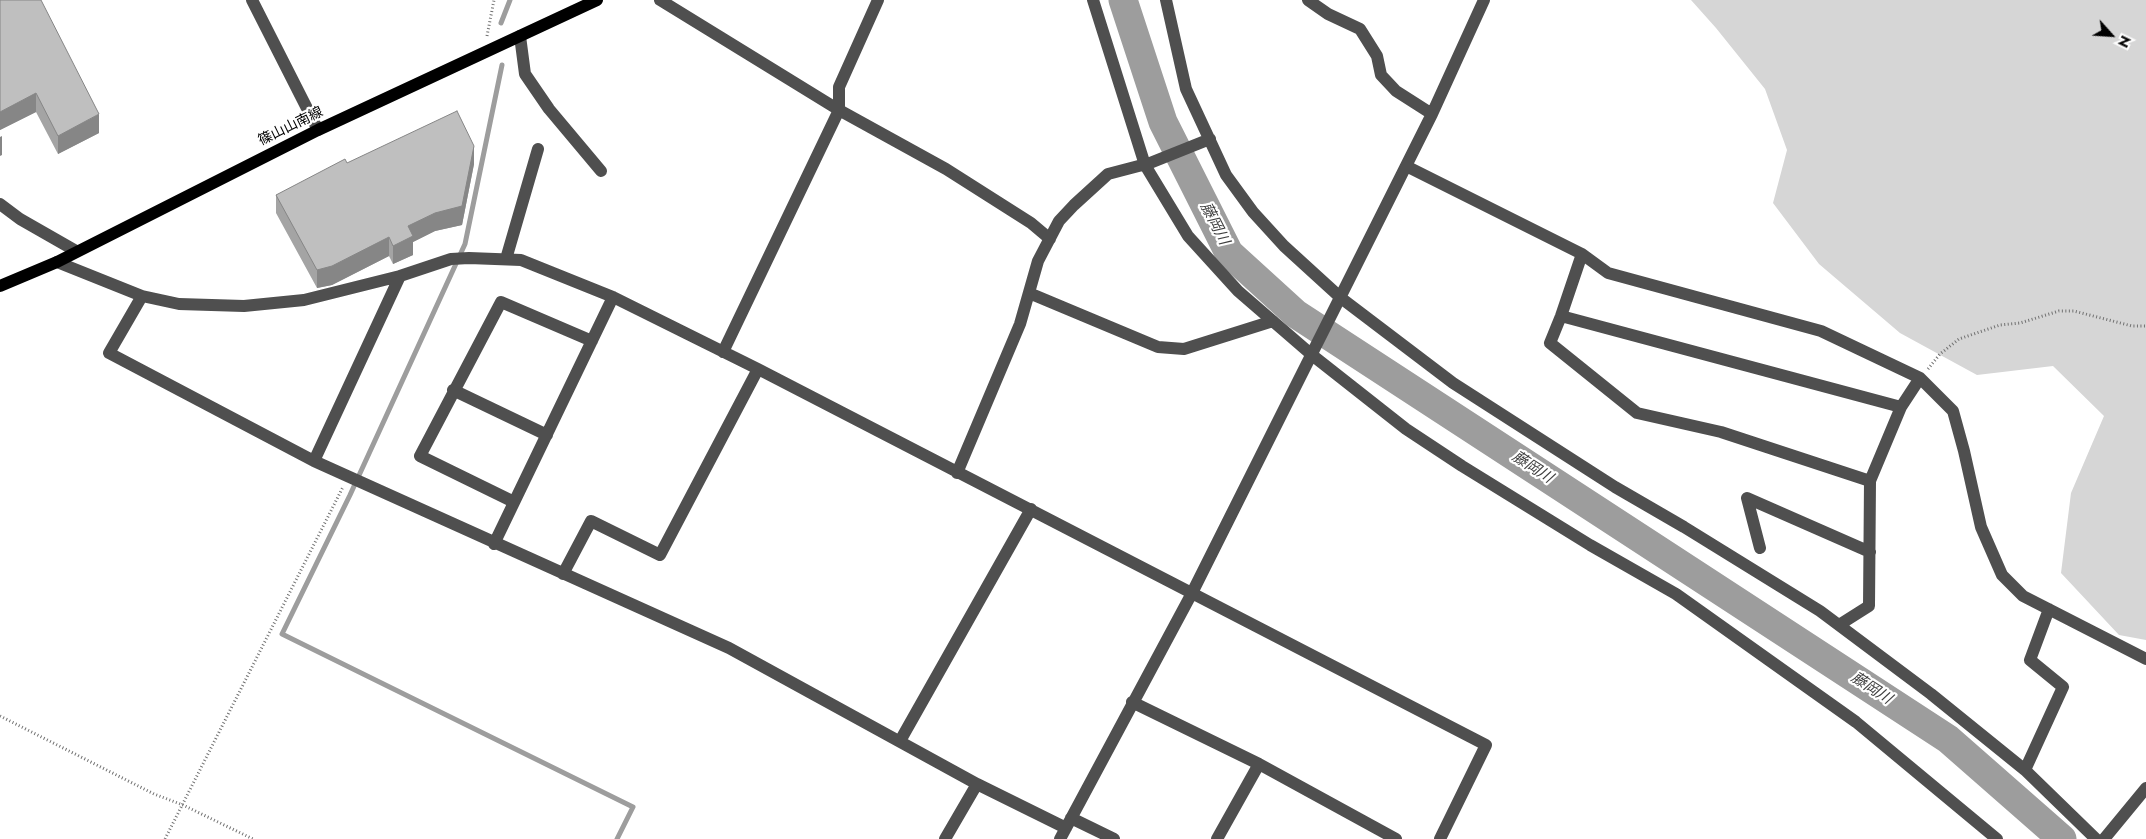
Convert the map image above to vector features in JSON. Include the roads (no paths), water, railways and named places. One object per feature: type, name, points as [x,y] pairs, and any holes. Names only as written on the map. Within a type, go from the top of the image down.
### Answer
[{"type":"main road","name":"篠山山南線","points":[[0,286],[57,262],[318,130],[598,0]]},
{"type":"street","points":[[252,0],[318,130]]},
{"type":"street","points":[[660,0],[839,110],[946,169],[1031,223],[1050,239]]},
{"type":"street","points":[[723,352],[839,110],[839,87],[878,0]]},
{"type":"street","points":[[1093,0],[1147,164],[1188,236],[1238,291],[1273,322],[1314,352],[1406,430],[1590,545],[1676,594],[1856,722],[1997,839]]},
{"type":"street","points":[[1166,0],[1186,89],[1206,140],[1226,175],[1253,212],[1338,304],[1453,383],[1615,487],[1692,532],[1839,625],[1930,694],[2025,770],[2096,839]]},
{"type":"street","points":[[1308,0],[1328,14],[1360,29],[1377,56],[1381,75],[1396,91],[1432,114]]},
{"type":"street","points":[[1066,828],[1192,593],[1314,352],[1432,114],[1484,0]]},
{"type":"street","points":[[520,36],[525,74],[549,110],[601,171]]},
{"type":"street","points":[[957,473],[1020,324],[1038,261],[1059,221],[1108,174],[1147,164],[1206,140]]},
{"type":"street","points":[[506,259],[538,149]]},
{"type":"street","points":[[1406,166],[1582,254],[1608,273],[1821,331],[1920,378],[1953,411],[1981,527],[2002,575],[2023,596],[2146,659]]},
{"type":"street","points":[[0,204],[20,219],[76,251]]},
{"type":"street","points":[[1582,254],[1550,343],[1637,413],[1721,432],[1870,481]]},
{"type":"street","points":[[57,262],[142,296],[179,304],[244,306],[304,300],[400,276],[452,259],[469,258],[522,260],[613,297],[758,369],[1486,746],[1440,839]]},
{"type":"street","points":[[314,461],[400,276]]},
{"type":"street","points":[[1029,293],[1158,347],[1184,349],[1273,322]]},
{"type":"street","points":[[142,296],[109,353],[314,461],[494,544],[729,648],[978,784],[1066,828],[1114,839]]},
{"type":"street","points":[[494,544],[613,297]]},
{"type":"street","points":[[514,502],[420,456],[501,302],[592,341]]},
{"type":"street","points":[[1561,316],[1901,407]]},
{"type":"street","points":[[563,574],[591,521],[660,555],[758,369]]},
{"type":"street","points":[[1839,625],[1869,606],[1870,481],[1901,407],[1920,378]]},
{"type":"street","points":[[454,390],[547,435]]},
{"type":"street","points":[[1760,548],[1747,498],[1870,552]]},
{"type":"street","points":[[900,741],[1030,509]]},
{"type":"street","points":[[2025,770],[2063,687],[2030,660],[2049,609]]},
{"type":"street","points":[[1132,702],[1259,764],[1396,839]]},
{"type":"street","points":[[1217,839],[1259,764]]},
{"type":"street","points":[[945,839],[978,784]]},
{"type":"street","points":[[2104,839],[2144,796]]},
{"type":"waterway","points":[[501,23],[510,0]]},
{"type":"waterway","name":"藤岡川","points":[[1123,0],[1163,122],[1229,253],[1296,314],[1948,739],[2062,839]]},
{"type":"waterway","points":[[502,65],[465,244],[350,495],[282,634],[633,807],[617,839]]}]
